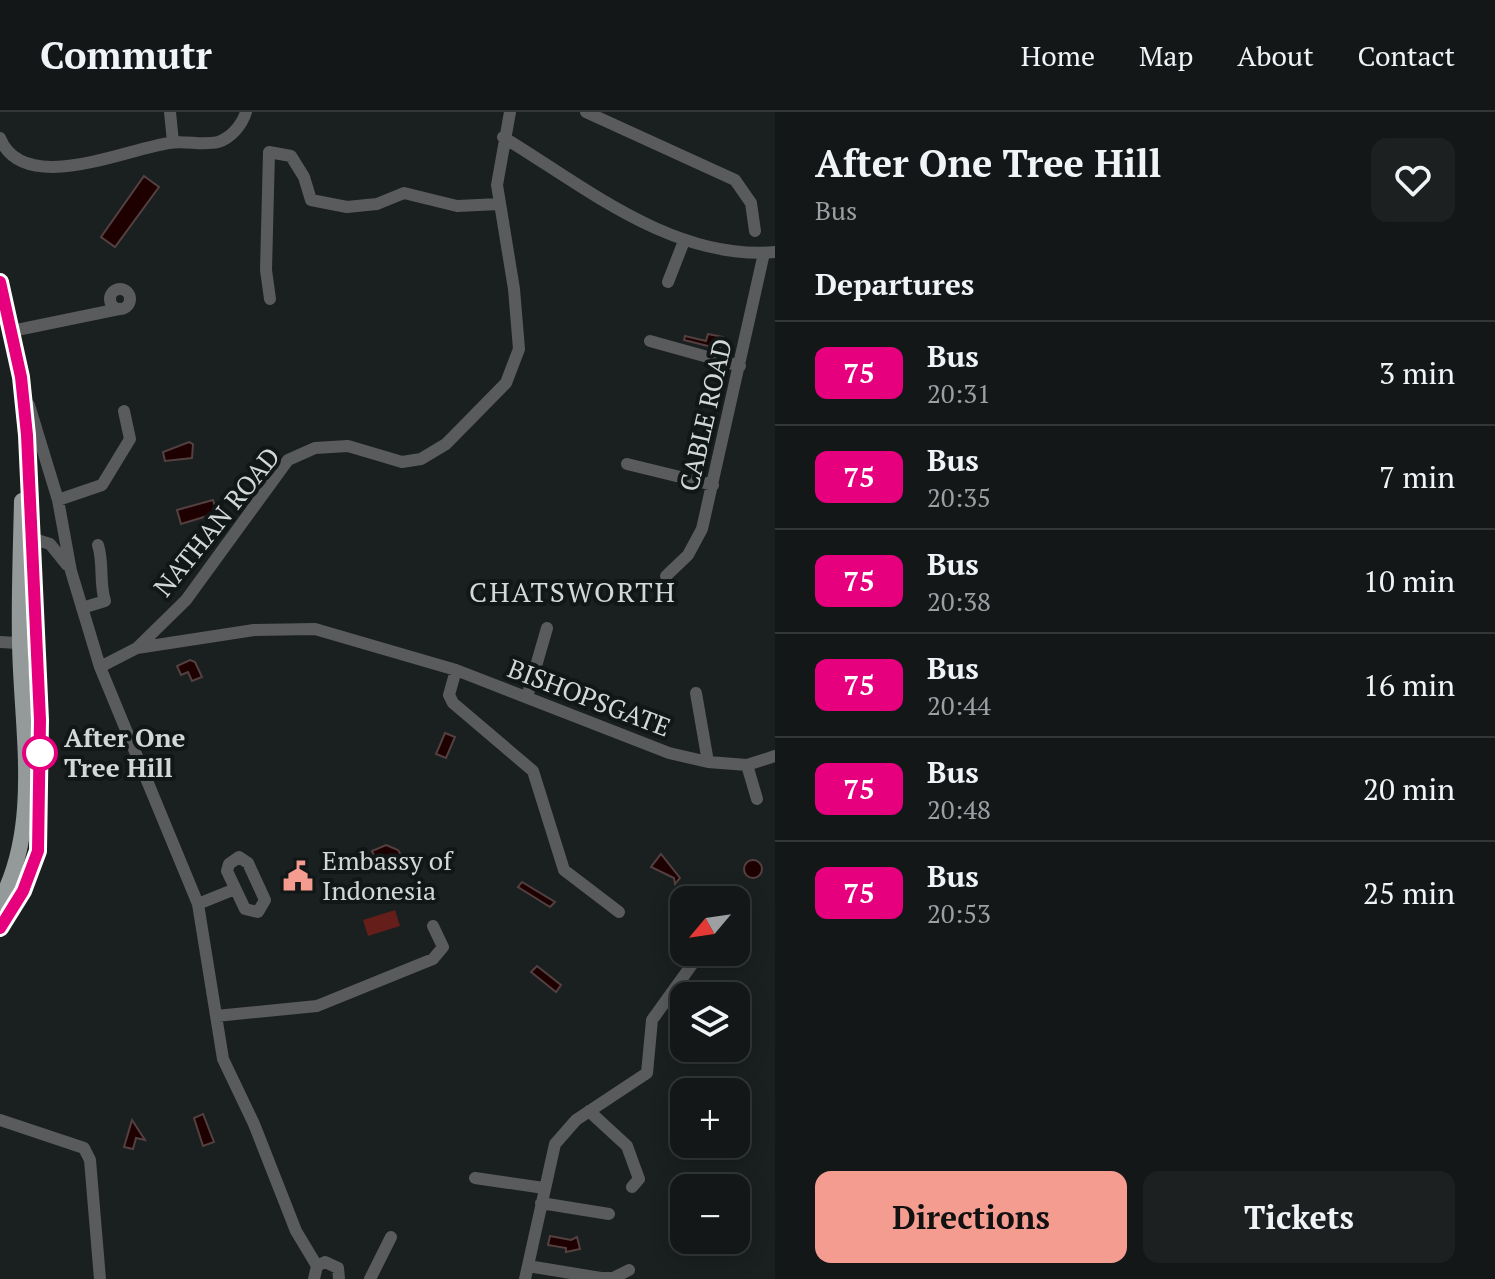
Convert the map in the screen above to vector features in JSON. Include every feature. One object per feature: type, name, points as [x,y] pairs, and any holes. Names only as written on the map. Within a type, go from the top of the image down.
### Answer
[{"type":"main road","points":[[0,282],[23,450],[28,643],[25,816],[19,854],[0,902]]},
{"type":"main road","points":[[0,928],[23,891],[38,851],[40,720],[28,643],[37,540],[21,377],[6,328]]},
{"type":"street","points":[[170,112],[173,142]]},
{"type":"street","points":[[0,138],[12,158],[50,169],[173,142],[219,141],[240,127],[246,112]]},
{"type":"street","name":"NATHAN ROAD","points":[[100,667],[137,648],[186,600],[288,460],[315,448],[348,446],[402,462],[421,459],[446,444],[506,383],[519,349],[514,289],[497,185],[503,137],[510,112]]},
{"type":"street","points":[[586,112],[735,180],[751,203],[755,231]]},
{"type":"street","name":"CABLE ROAD","points":[[503,137],[614,206],[684,241],[717,251],[770,253],[702,529],[688,555],[666,576]]},
{"type":"street","points":[[270,299],[266,270],[269,152],[291,156],[304,177],[311,200],[347,207],[377,204],[404,193],[457,206],[500,204]]},
{"type":"street","points":[[668,282],[684,241]]},
{"type":"street","points":[[6,328],[119,309]]},
{"type":"street","points":[[650,341],[740,366]]},
{"type":"street","points":[[21,377],[58,500],[71,571],[100,667],[198,904],[223,1059],[254,1124],[315,1272],[329,1262],[338,1268],[341,1278]]},
{"type":"street","points":[[58,500],[95,489],[107,478],[130,439],[124,411]]},
{"type":"street","points":[[627,464],[713,485]]},
{"type":"street","points":[[37,540],[57,536],[63,526]]},
{"type":"street","points":[[37,540],[56,549],[71,571]]},
{"type":"street","points":[[81,603],[103,596],[103,562],[98,545]]},
{"type":"street","points":[[527,697],[547,628]]},
{"type":"street","name":"BISHOPSGATE","points":[[137,648],[254,630],[315,629],[456,670],[669,753],[708,762],[747,765],[775,756]]},
{"type":"street","points":[[0,642],[28,643]]},
{"type":"street","points":[[107,685],[120,657]]},
{"type":"street","points":[[456,670],[449,695],[453,703],[533,771],[564,870],[619,912]]},
{"type":"street","name":"BISHOPSGATE","points":[[696,693],[708,762]]},
{"type":"street","points":[[747,765],[757,799]]},
{"type":"street","points":[[198,904],[235,889]]},
{"type":"street","points":[[216,1016],[317,1006],[433,959],[443,947],[433,926]]},
{"type":"street","points":[[629,1270],[613,1278],[526,1273],[555,1144],[569,1126],[647,1073],[652,1020],[691,966]]},
{"type":"street","points":[[589,1111],[627,1146],[639,1179],[632,1187]]},
{"type":"street","points":[[0,1120],[84,1148],[90,1160],[100,1279]]},
{"type":"street","points":[[475,1178],[544,1188]]},
{"type":"street","points":[[541,1203],[609,1214]]},
{"type":"street","points":[[370,1279],[391,1237]]},
{"type":"shaded area","points":[[144,176],[159,187],[115,247],[101,237]]},
{"type":"shaded area","points":[[708,334],[723,337],[720,349],[684,340],[685,336],[706,341]]},
{"type":"shaded area","points":[[189,442],[193,444],[192,458],[165,461],[163,452]]},
{"type":"shaded area","points":[[213,500],[217,513],[181,524],[177,510]]},
{"type":"shaded area","points":[[190,660],[195,662],[202,677],[192,681],[188,672],[181,675],[177,666]]},
{"type":"shaded area","points":[[445,733],[455,737],[446,758],[436,754]]},
{"type":"shaded area","points":[[386,845],[398,850],[404,860],[394,865],[389,855],[376,860],[372,851]]},
{"type":"shaded area","points":[[661,854],[680,878],[675,884],[674,878],[651,867]]},
{"type":"shaded area","points":[[753,860],[762,869],[753,878],[744,869]]},
{"type":"shaded area","points":[[522,882],[555,902],[550,907],[518,887]]},
{"type":"shaded area","points":[[395,910],[400,926],[368,936],[363,920]]},
{"type":"shaded area","points":[[537,966],[561,985],[556,992],[531,972]]},
{"type":"shaded area","points":[[203,1114],[214,1142],[203,1146],[194,1118]]},
{"type":"shaded area","points":[[132,1120],[145,1140],[136,1138],[133,1149],[124,1147]]},
{"type":"shaded area","points":[[550,1236],[571,1240],[577,1237],[580,1249],[566,1252],[566,1248],[548,1245]]},
{"type":"bus line","name":"75","points":[[0,282],[21,377],[27,435],[40,720],[38,851],[23,891],[0,928]]},
{"type":"place","name":"After One Tree Hill","points":[[40,753]]},
{"type":"place","name":"Embassy of Indonesia","points":[[298,876]]},
{"type":"district","name":"CHATSWORTH","points":[[573,592]]}]
